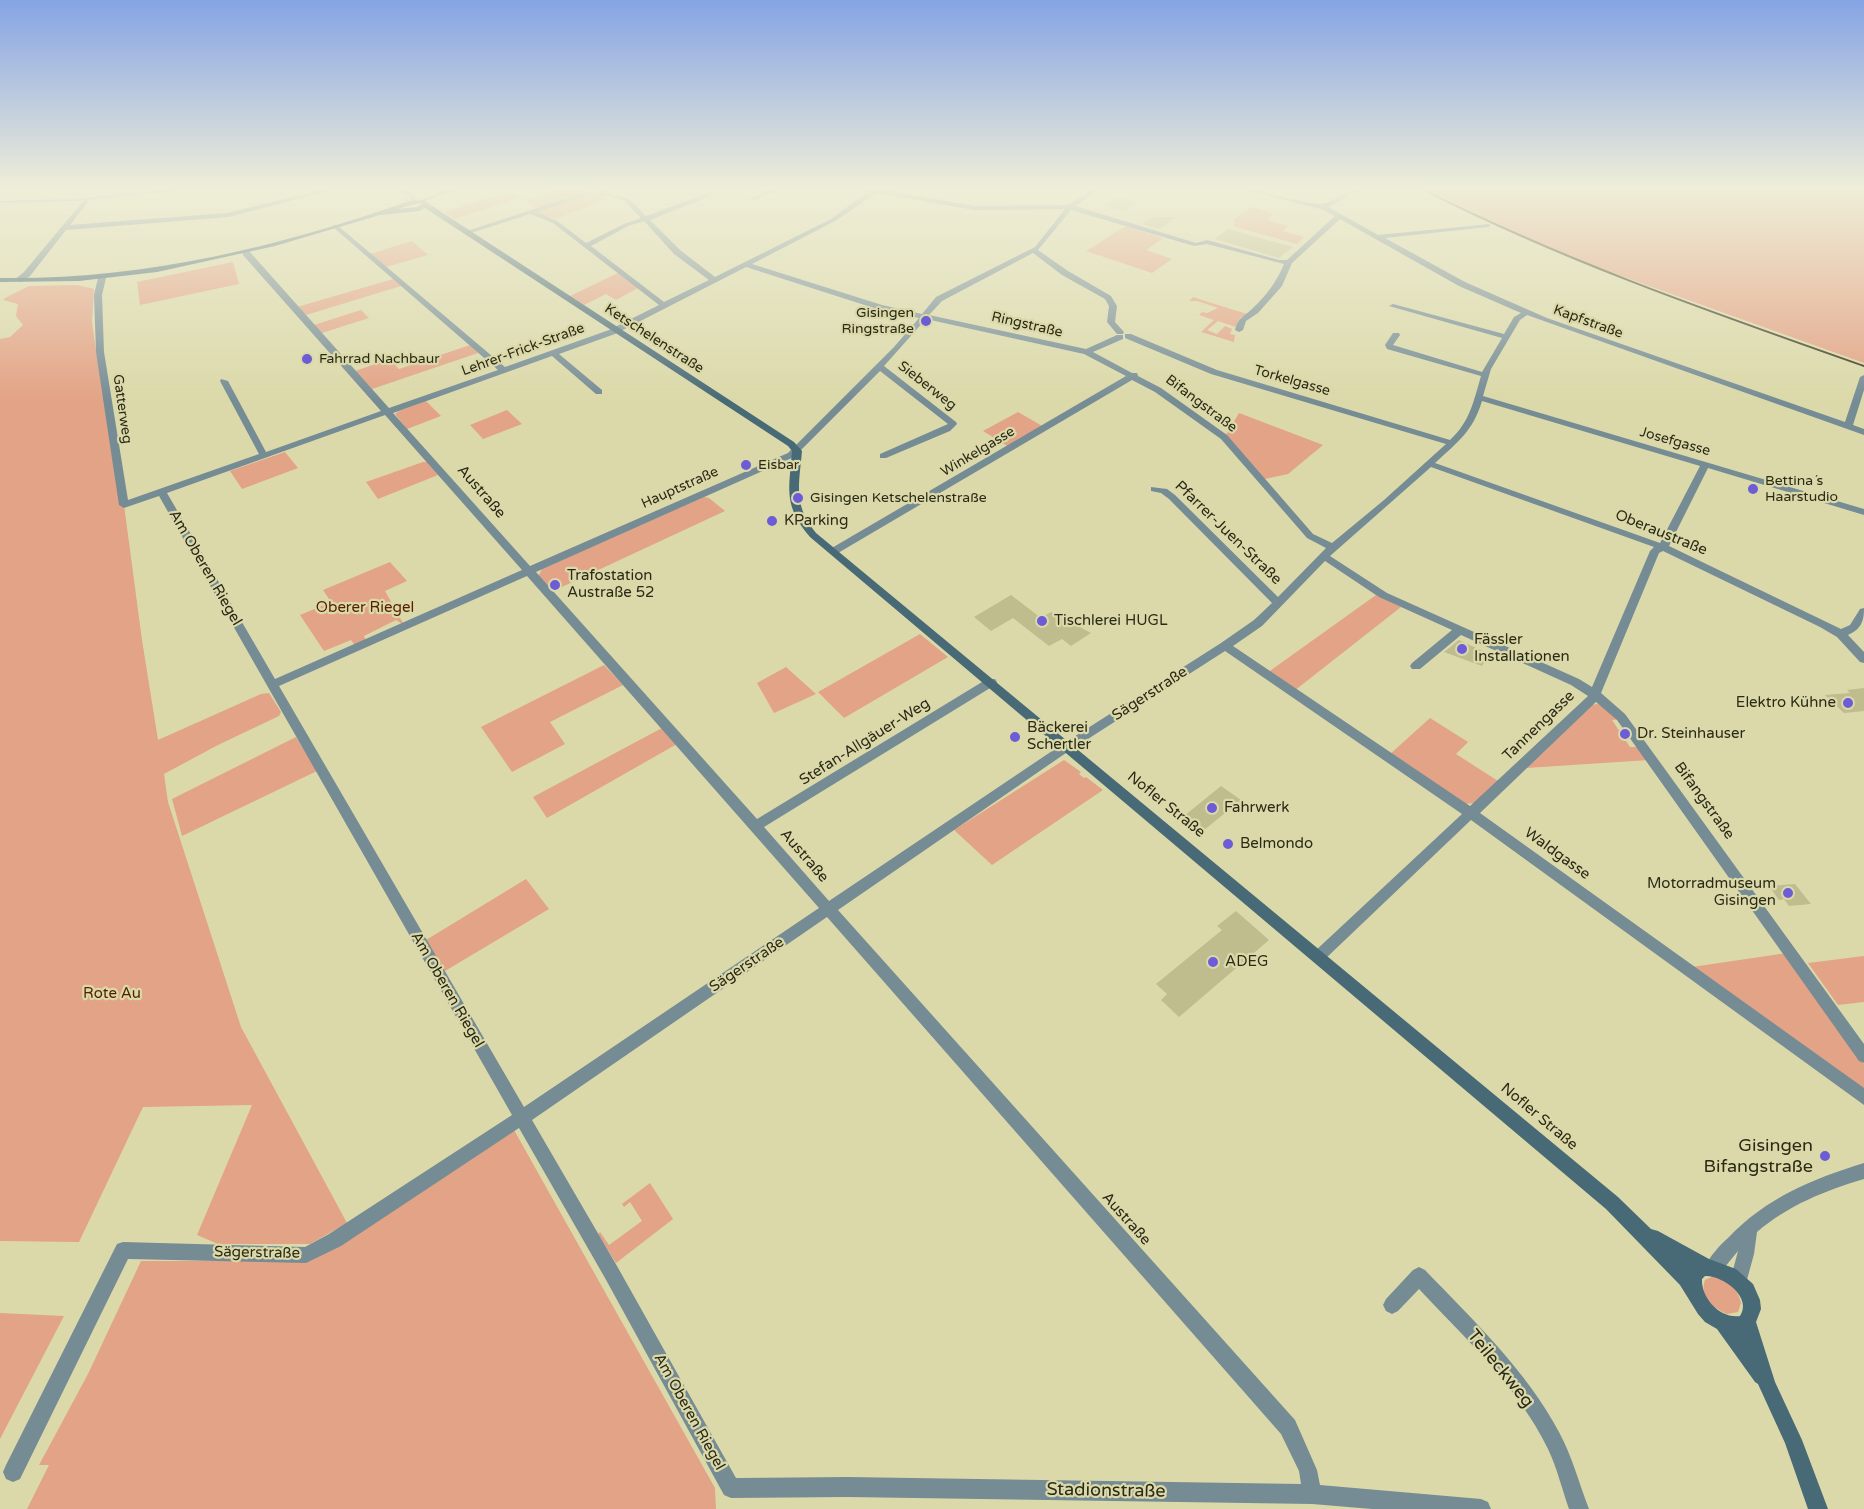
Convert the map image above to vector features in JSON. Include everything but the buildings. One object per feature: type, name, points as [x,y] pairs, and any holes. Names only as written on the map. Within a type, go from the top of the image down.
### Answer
[{"type":"main road","points":[[0,280],[102,278],[210,260]]},
{"type":"main road","name":"Ketschelenstraße","points":[[508,260],[791,444],[797,451]]},
{"type":"main road","name":"Nofler Straße","points":[[797,451],[791,494],[808,530],[1066,748],[1319,956],[1646,1234],[1693,1287],[1700,1304],[1724,1324],[1767,1384]]},
{"type":"main road","name":"Nofler Straße","points":[[1646,1234],[1710,1267],[1727,1272],[1739,1281],[1751,1303],[1752,1310],[1748,1321],[1767,1384],[1793,1440],[1818,1509]]},
{"type":"main road","points":[[1693,1287],[1692,1281],[1696,1271],[1710,1267]]},
{"type":"main road","points":[[1724,1324],[1741,1324],[1748,1321]]},
{"type":"street","points":[[21,280],[37,260]]},
{"type":"street","name":"Austraße","points":[[253,260],[1288,1427],[1308,1470],[1312,1494]]},
{"type":"street","points":[[375,260],[504,371]]},
{"type":"street","points":[[604,260],[663,305]]},
{"type":"street","points":[[688,260],[713,279]]},
{"type":"street","name":"Lehrer-Frick-Straße","points":[[162,493],[615,331],[751,260]]},
{"type":"street","name":"Hauptstraße","points":[[272,685],[797,451],[880,367],[944,296],[1013,260]]},
{"type":"street","points":[[1047,260],[1108,298],[1113,306],[1112,322],[1123,335],[1087,352]]},
{"type":"street","points":[[1239,330],[1242,320],[1255,311],[1279,284],[1289,262],[1273,260]]},
{"type":"street","name":"Kapfstraße","points":[[1419,260],[1462,284],[1525,313],[1594,340],[1864,432]]},
{"type":"street","name":"Ringstraße","points":[[744,264],[880,307],[1087,352]]},
{"type":"street","name":"Gatterweg","points":[[102,278],[97,286],[96,321],[124,506],[162,493]]},
{"type":"street","points":[[1393,306],[1506,337]]},
{"type":"street","name":"Sägerstraße","points":[[13,1472],[123,1250],[306,1255],[345,1233],[521,1118],[1066,748],[1258,623],[1329,552],[1430,464],[1467,427],[1485,375],[1517,319],[1525,313]]},
{"type":"street","name":"Torkelgasse","points":[[1123,335],[1142,340],[1214,372],[1452,443]]},
{"type":"street","points":[[1396,335],[1390,347],[1485,375]]},
{"type":"street","name":"Bifangstraße","points":[[1087,352],[1134,375],[1224,437],[1310,536],[1383,595],[1575,682],[1595,695],[1631,728],[1864,1056]]},
{"type":"street","points":[[553,353],[599,392]]},
{"type":"street","name":"Sieberweg","points":[[880,367],[953,424],[947,429],[883,456]]},
{"type":"street","name":"Winkelgasse","points":[[834,551],[1134,375]]},
{"type":"street","points":[[1848,426],[1864,377]]},
{"type":"street","points":[[224,381],[264,456]]},
{"type":"street","name":"Josefgasse","points":[[1478,397],[1864,512]]},
{"type":"street","name":"Oberaustraße","points":[[1430,464],[1663,547],[1824,624],[1840,634],[1864,659]]},
{"type":"street","name":"Tannengasse","points":[[1319,956],[1595,695],[1655,551],[1663,547],[1705,465]]},
{"type":"street","name":"Pfarrer-Juen-Straße","points":[[1154,489],[1164,490],[1172,497],[1278,603]]},
{"type":"street","name":"Am Oberen Riegel","points":[[162,493],[611,1272],[731,1488]]},
{"type":"street","points":[[1840,634],[1854,628],[1863,616]]},
{"type":"street","points":[[1416,666],[1459,630]]},
{"type":"street","name":"Waldgasse","points":[[1225,646],[1472,813],[1864,1097]]},
{"type":"street","name":"Stefan-Allgäuer-Weg","points":[[756,826],[990,682]]},
{"type":"street","points":[[1710,1267],[1762,1215],[1781,1202],[1830,1181],[1864,1171]]},
{"type":"street","points":[[1739,1281],[1749,1229]]},
{"type":"street","name":"Teileckweg","points":[[1392,1305],[1419,1276],[1475,1336],[1511,1376],[1550,1433],[1579,1509]]},
{"type":"street","name":"Stadionstraße","points":[[731,1488],[848,1487],[1312,1494],[1481,1509]]},
{"type":"green space","points":[[378,260],[409,260],[386,267]]},
{"type":"green space","points":[[1114,260],[1170,260],[1152,273]]},
{"type":"green space","points":[[1582,260],[1864,260],[1864,363]]},
{"type":"green space","points":[[233,262],[239,284],[140,305],[137,282]]},
{"type":"green space","points":[[618,273],[638,288],[616,300],[606,294],[584,305],[570,296]]},
{"type":"green space","points":[[393,279],[401,286],[306,315],[297,307]]},
{"type":"green space","name":"Rote Au","points":[[77,285],[94,289],[92,321],[96,351],[124,505],[158,740],[261,694],[269,693],[281,712],[279,716],[164,774],[168,802],[241,1027],[347,1223],[310,1244],[218,1244],[197,1235],[252,1105],[143,1107],[79,1242],[0,1241],[0,339],[10,337],[23,325],[16,316],[18,304],[3,300],[29,286]]},
{"type":"green space","points":[[1193,297],[1247,314],[1240,318],[1236,327],[1218,321],[1207,330],[1217,334],[1225,326],[1232,329],[1230,334],[1235,335],[1234,342],[1201,332],[1214,320],[1199,315],[1218,308],[1197,301],[1189,301]]},
{"type":"green space","points":[[361,310],[369,318],[322,333],[314,325]]},
{"type":"green space","points":[[470,345],[478,353],[372,389],[355,371],[390,359],[399,369]]},
{"type":"green space","points":[[426,401],[441,416],[407,429],[395,414]]},
{"type":"green space","points":[[507,410],[522,424],[483,439],[470,425]]},
{"type":"green space","points":[[1018,412],[1044,427],[1009,447],[983,431]]},
{"type":"green space","points":[[1239,413],[1323,445],[1288,474],[1265,479],[1226,435]]},
{"type":"green space","points":[[285,452],[298,468],[242,489],[230,471]]},
{"type":"green space","points":[[427,462],[438,475],[378,499],[366,482]]},
{"type":"green space","points":[[704,497],[709,498],[725,511],[551,592],[538,577],[542,569]]},
{"type":"green space","name":"Oberer Riegel","points":[[390,562],[407,581],[385,591],[404,625],[396,620],[364,636],[366,641],[355,646],[351,640],[324,651],[300,615],[331,602],[323,590]]},
{"type":"green space","points":[[1376,595],[1401,607],[1294,691],[1267,673]]},
{"type":"green space","points":[[920,634],[948,657],[844,718],[818,692]]},
{"type":"green space","points":[[604,665],[623,685],[550,722],[565,744],[512,772],[481,727]]},
{"type":"green space","points":[[786,667],[816,694],[774,713],[757,683]]},
{"type":"green space","points":[[1591,705],[1602,705],[1620,719],[1612,720],[1630,747],[1640,747],[1649,760],[1526,768]]},
{"type":"green space","points":[[1430,718],[1468,742],[1456,754],[1498,781],[1475,803],[1464,804],[1389,755]]},
{"type":"green space","points":[[662,728],[677,744],[547,818],[533,797]]},
{"type":"green space","points":[[296,737],[317,771],[182,836],[172,799]]},
{"type":"green space","points":[[1064,760],[1081,772],[1079,774],[1084,778],[1086,777],[1103,790],[992,865],[954,830]]},
{"type":"green space","points":[[526,879],[549,909],[445,971],[426,940]]},
{"type":"green space","points":[[1787,953],[1864,1064],[1864,1092],[1692,967]]},
{"type":"green space","points":[[1864,956],[1864,1002],[1838,1005],[1808,963]]},
{"type":"green space","points":[[514,1130],[715,1488],[716,1509],[27,1509],[49,1465],[39,1465],[88,1374],[141,1261],[308,1261]]},
{"type":"green space","points":[[650,1183],[673,1219],[616,1263],[598,1234],[600,1232],[609,1245],[642,1221],[630,1202],[624,1207],[622,1204]]},
{"type":"green space","points":[[1714,1276],[1735,1290],[1741,1303],[1738,1312],[1727,1314],[1708,1301],[1704,1291],[1705,1280]]},
{"type":"green space","points":[[0,1313],[64,1316],[0,1439]]},
{"type":"railway","points":[[1580,260],[1696,306],[1864,366]]},
{"type":"place","name":"Gisingen Ringstraße","points":[[926,321]]},
{"type":"place","name":"Fahrrad Nachbaur","points":[[307,359]]},
{"type":"place","name":"Eisbar","points":[[746,465]]},
{"type":"place","name":"Bettina´s Haarstudio","points":[[1753,489]]},
{"type":"place","name":"Gisingen Ketschelenstraße","points":[[798,498]]},
{"type":"place","name":"KParking","points":[[772,521]]},
{"type":"place","name":"Trafostation Austraße 52","points":[[555,585]]},
{"type":"place","name":"Tischlerei HUGL","points":[[1042,621]]},
{"type":"place","name":"Fässler Installationen","points":[[1462,649]]},
{"type":"place","name":"Elektro Kühne","points":[[1848,703]]},
{"type":"place","name":"Dr. Steinhauser","points":[[1625,734]]},
{"type":"place","name":"Bäckerei Schertler","points":[[1015,737]]},
{"type":"place","name":"Fahrwerk","points":[[1212,808]]},
{"type":"place","name":"Belmondo","points":[[1228,844]]},
{"type":"place","name":"Motorradmuseum Gisingen","points":[[1788,893]]},
{"type":"place","name":"ADEG","points":[[1213,962]]},
{"type":"place","name":"Gisingen Bifangstraße","points":[[1825,1156]]}]
